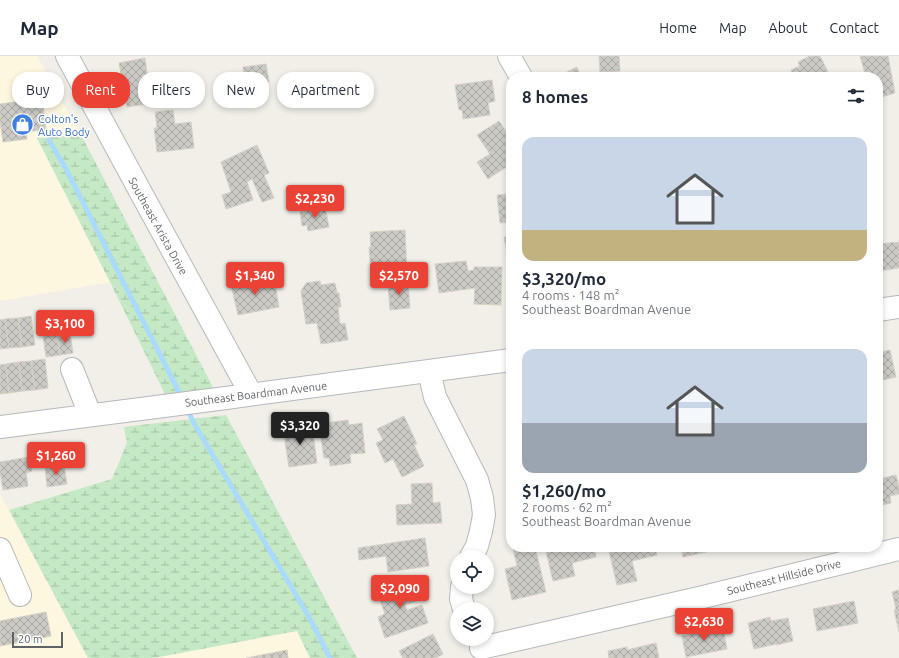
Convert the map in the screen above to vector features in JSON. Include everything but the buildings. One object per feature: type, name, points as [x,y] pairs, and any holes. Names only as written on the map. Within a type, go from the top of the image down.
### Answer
[{"type":"street","name":"Southeast Arista Drive","points":[[67,56],[251,394]]},
{"type":"street","points":[[509,56],[518,72]]},
{"type":"street","points":[[883,309],[899,307]]},
{"type":"street","name":"Southeast Boardman Avenue","points":[[0,427],[506,361]]},
{"type":"street","points":[[72,369],[87,407],[88,415]]},
{"type":"street","points":[[429,371],[435,397],[476,480],[482,498],[484,515],[481,531],[474,550]]},
{"type":"street","points":[[0,548],[20,595]]},
{"type":"street","name":"Southeast Hillside Drive","points":[[481,648],[699,598],[899,548]]},
{"type":"shaded area","points":[[0,56],[37,56],[46,72],[12,72],[12,108],[64,108],[64,104],[81,135],[37,138],[110,282],[0,301]]},
{"type":"shaded area","points":[[0,494],[88,658],[0,658]]},
{"type":"shaded area","points":[[297,631],[310,658],[154,658]]},
{"type":"green space","points":[[81,135],[214,389],[165,394],[37,138]]},
{"type":"green space","points":[[226,415],[357,658],[310,658],[297,631],[154,658],[88,658],[9,510],[112,479],[127,443],[124,427]]},
{"type":"waterway","points":[[49,140],[66,169],[182,398]]},
{"type":"waterway","points":[[187,409],[196,427],[308,615],[330,658]]},
{"type":"place","name":"Colton's Auto Body","points":[[23,125]]}]
